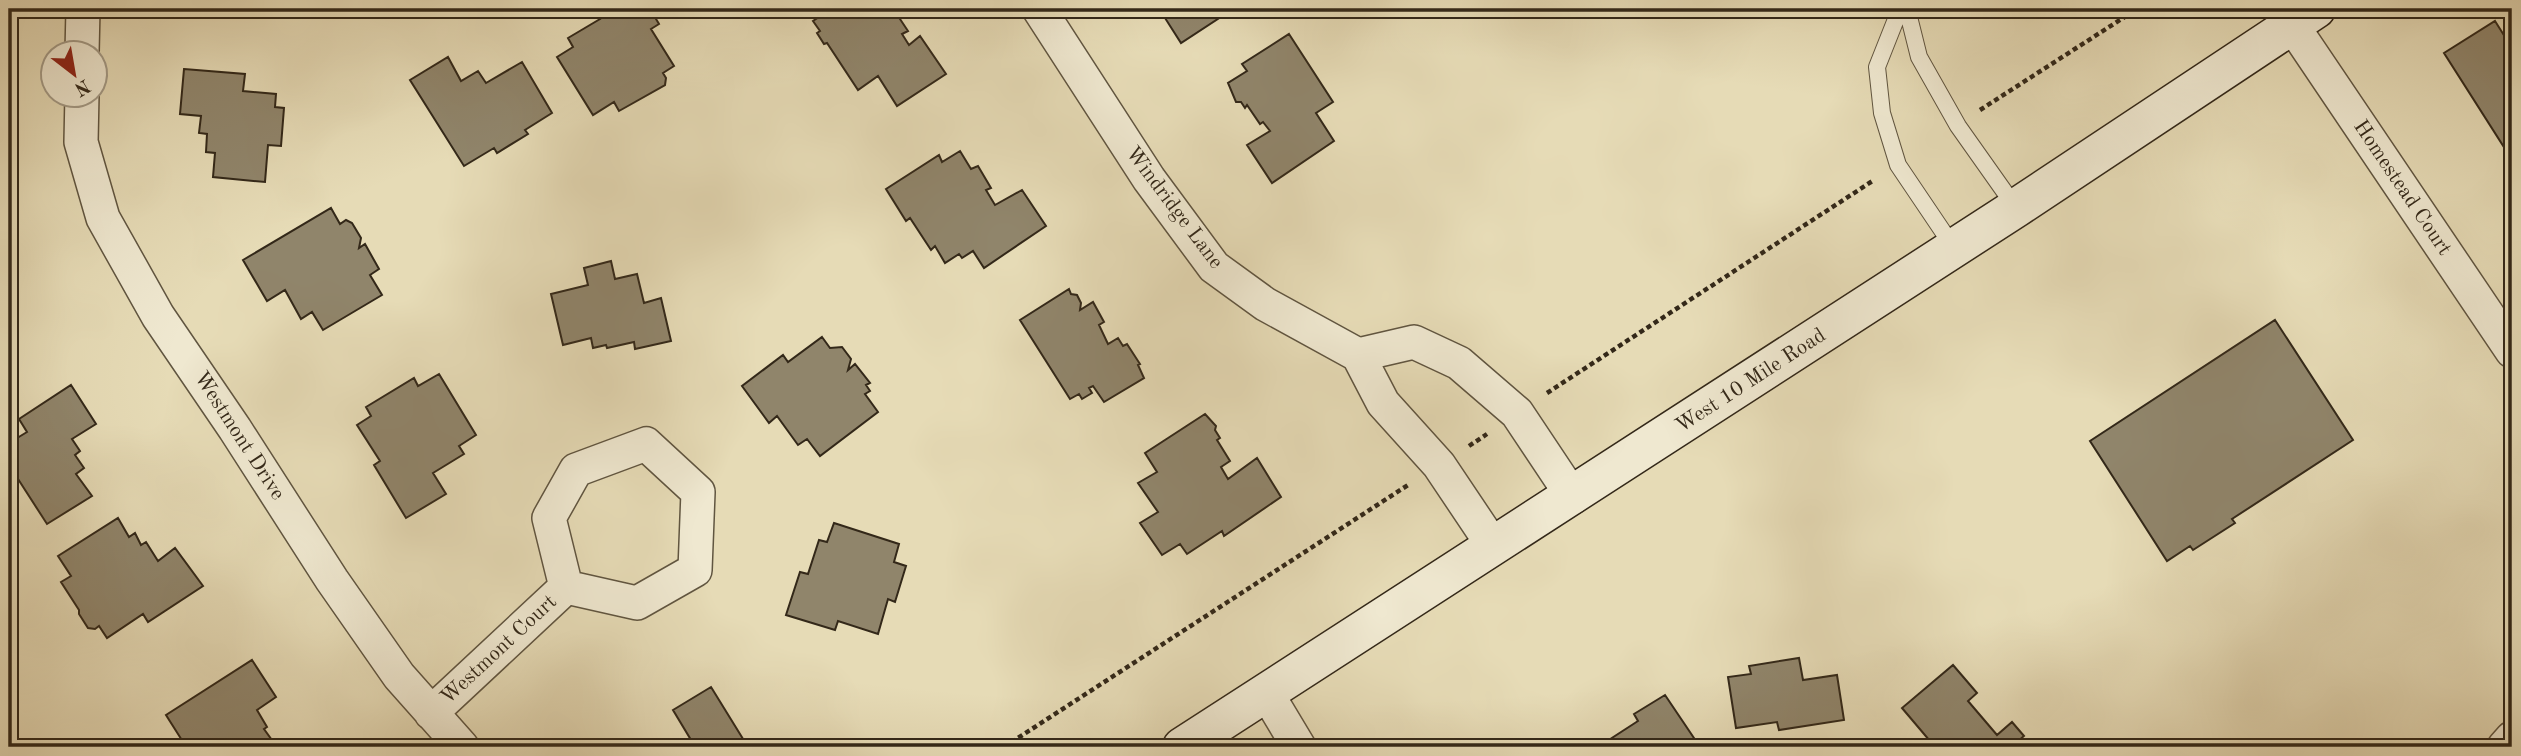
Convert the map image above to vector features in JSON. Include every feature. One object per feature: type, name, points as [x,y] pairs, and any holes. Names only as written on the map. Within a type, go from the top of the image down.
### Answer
[{"type":"main road","name":"West 10 Mile Road","points":[[1198,743],[1266,692],[1573,497],[2304,17]]},
{"type":"street","points":[[82,38],[83,9]]},
{"type":"street","name":"Windridge Lane","points":[[1039,9],[1149,179],[1214,267],[1265,304],[1358,355]]},
{"type":"street","name":"Homestead Court","points":[[2304,17],[2512,351]]},
{"type":"street","name":"Westmont Drive","points":[[82,108],[81,142],[103,218],[158,316],[235,429],[332,580],[399,676],[462,747]]},
{"type":"street","points":[[1494,547],[1440,465],[1383,403],[1358,355],[1415,342],[1459,363],[1517,413],[1573,497]]},
{"type":"street","name":"Westmont Court","points":[[646,444],[698,492],[695,570],[637,603],[566,587],[549,517],[576,470],[646,444]]},
{"type":"street","name":"Westmont Court","points":[[431,713],[566,587]]},
{"type":"street","points":[[1266,692],[1299,747]]},
{"type":"street","points":[[2504,747],[2512,738]]},
{"type":"lane","points":[[1900,9],[1877,67],[1882,113],[1898,165],[1954,248]]},
{"type":"lane","points":[[1907,9],[1919,57],[1958,126],[2016,208]]},
{"type":"path","points":[[1975,113],[2137,9]]},
{"type":"building","points":[[593,9],[650,9],[659,24],[651,29],[674,66],[663,73],[666,78],[665,85],[619,111],[614,102],[593,115],[557,57],[573,47],[568,38],[600,19]]},
{"type":"building","points":[[831,9],[901,9],[896,13],[908,31],[902,34],[909,45],[920,36],[946,74],[897,106],[878,76],[858,90],[827,43],[824,44],[813,21]]},
{"type":"building","points":[[1164,9],[1233,9],[1181,43],[1165,18],[1168,15]]},
{"type":"building","points":[[2495,21],[2512,48],[2512,153],[2509,155],[2444,53]]},
{"type":"building","points":[[1289,34],[1333,102],[1316,113],[1334,141],[1272,183],[1247,145],[1270,131],[1263,122],[1260,124],[1247,105],[1245,108],[1241,102],[1236,102],[1228,83],[1247,71],[1242,64]]},
{"type":"building","points":[[448,57],[461,81],[478,71],[486,83],[522,62],[552,113],[525,130],[528,134],[497,153],[494,148],[464,166],[410,80]]},
{"type":"building","points":[[184,69],[245,74],[243,91],[276,94],[275,107],[284,108],[281,146],[268,145],[265,182],[213,177],[215,153],[206,152],[207,134],[199,133],[201,116],[180,114]]},
{"type":"building","points":[[960,151],[971,169],[978,166],[991,188],[986,190],[995,205],[1022,190],[1046,226],[984,268],[973,251],[962,258],[959,254],[945,263],[935,246],[931,250],[910,218],[906,221],[886,189],[939,155],[942,162]]},
{"type":"building","points":[[331,208],[340,224],[346,220],[352,223],[361,238],[359,248],[365,244],[379,269],[370,275],[382,295],[323,330],[312,312],[301,319],[285,290],[267,301],[243,260]]},
{"type":"building","points":[[611,261],[615,279],[637,274],[644,303],[661,298],[671,341],[635,349],[634,342],[593,348],[591,338],[563,345],[551,294],[588,285],[584,268]]},
{"type":"building","points":[[9,268],[16,287],[9,290]]},
{"type":"building","points":[[1069,289],[1071,294],[1077,295],[1081,303],[1080,310],[1093,302],[1104,322],[1099,325],[1108,344],[1118,338],[1123,346],[1127,344],[1140,364],[1138,365],[1144,378],[1104,402],[1093,386],[1089,388],[1092,393],[1082,399],[1079,394],[1070,399],[1020,320]]},
{"type":"building","points":[[2275,320],[2353,440],[2232,519],[2235,523],[2193,550],[2190,546],[2167,561],[2090,441]]},
{"type":"building","points":[[822,337],[830,348],[842,347],[851,359],[848,370],[855,364],[870,383],[866,385],[870,391],[865,394],[878,412],[820,456],[807,439],[798,445],[777,416],[769,423],[742,386],[783,355],[788,362]]},
{"type":"building","points":[[439,374],[476,435],[459,446],[464,454],[433,473],[446,494],[406,518],[374,465],[380,461],[357,425],[371,416],[366,407],[414,378],[418,386]]},
{"type":"building","points":[[71,385],[96,424],[72,439],[80,451],[75,455],[84,468],[76,474],[92,496],[47,524],[9,465],[9,443],[27,432],[19,419]]},
{"type":"building","points":[[1205,414],[1216,426],[1215,430],[1220,438],[1217,440],[1230,461],[1221,467],[1228,479],[1257,458],[1281,497],[1224,536],[1222,531],[1187,554],[1180,544],[1162,555],[1140,523],[1158,512],[1138,483],[1157,472],[1145,453]]},
{"type":"building","points":[[118,518],[129,537],[135,533],[141,545],[146,542],[158,561],[175,548],[203,586],[148,622],[143,614],[107,638],[99,626],[95,629],[88,628],[79,614],[61,582],[71,576],[58,556]]},
{"type":"building","points":[[834,523],[899,544],[894,562],[906,566],[895,602],[888,599],[878,634],[838,621],[835,630],[786,615],[800,572],[808,574],[819,540],[827,542]]},
{"type":"building","points":[[1799,658],[1803,680],[1837,675],[1844,720],[1779,730],[1777,722],[1736,728],[1728,677],[1751,674],[1749,666]]},
{"type":"building","points":[[252,660],[276,697],[257,710],[267,727],[264,729],[274,743],[267,747],[181,747],[185,745],[166,715]]},
{"type":"building","points":[[1953,665],[1977,693],[1968,701],[1997,735],[2012,722],[2024,736],[2011,747],[1935,747],[1902,708]]},
{"type":"building","points":[[711,687],[748,747],[679,747],[691,740],[673,710]]},
{"type":"building","points":[[1665,695],[1700,747],[1598,747],[1638,721],[1634,714]]},
{"type":"building","points":[[675,740],[679,747],[664,747]]}]
